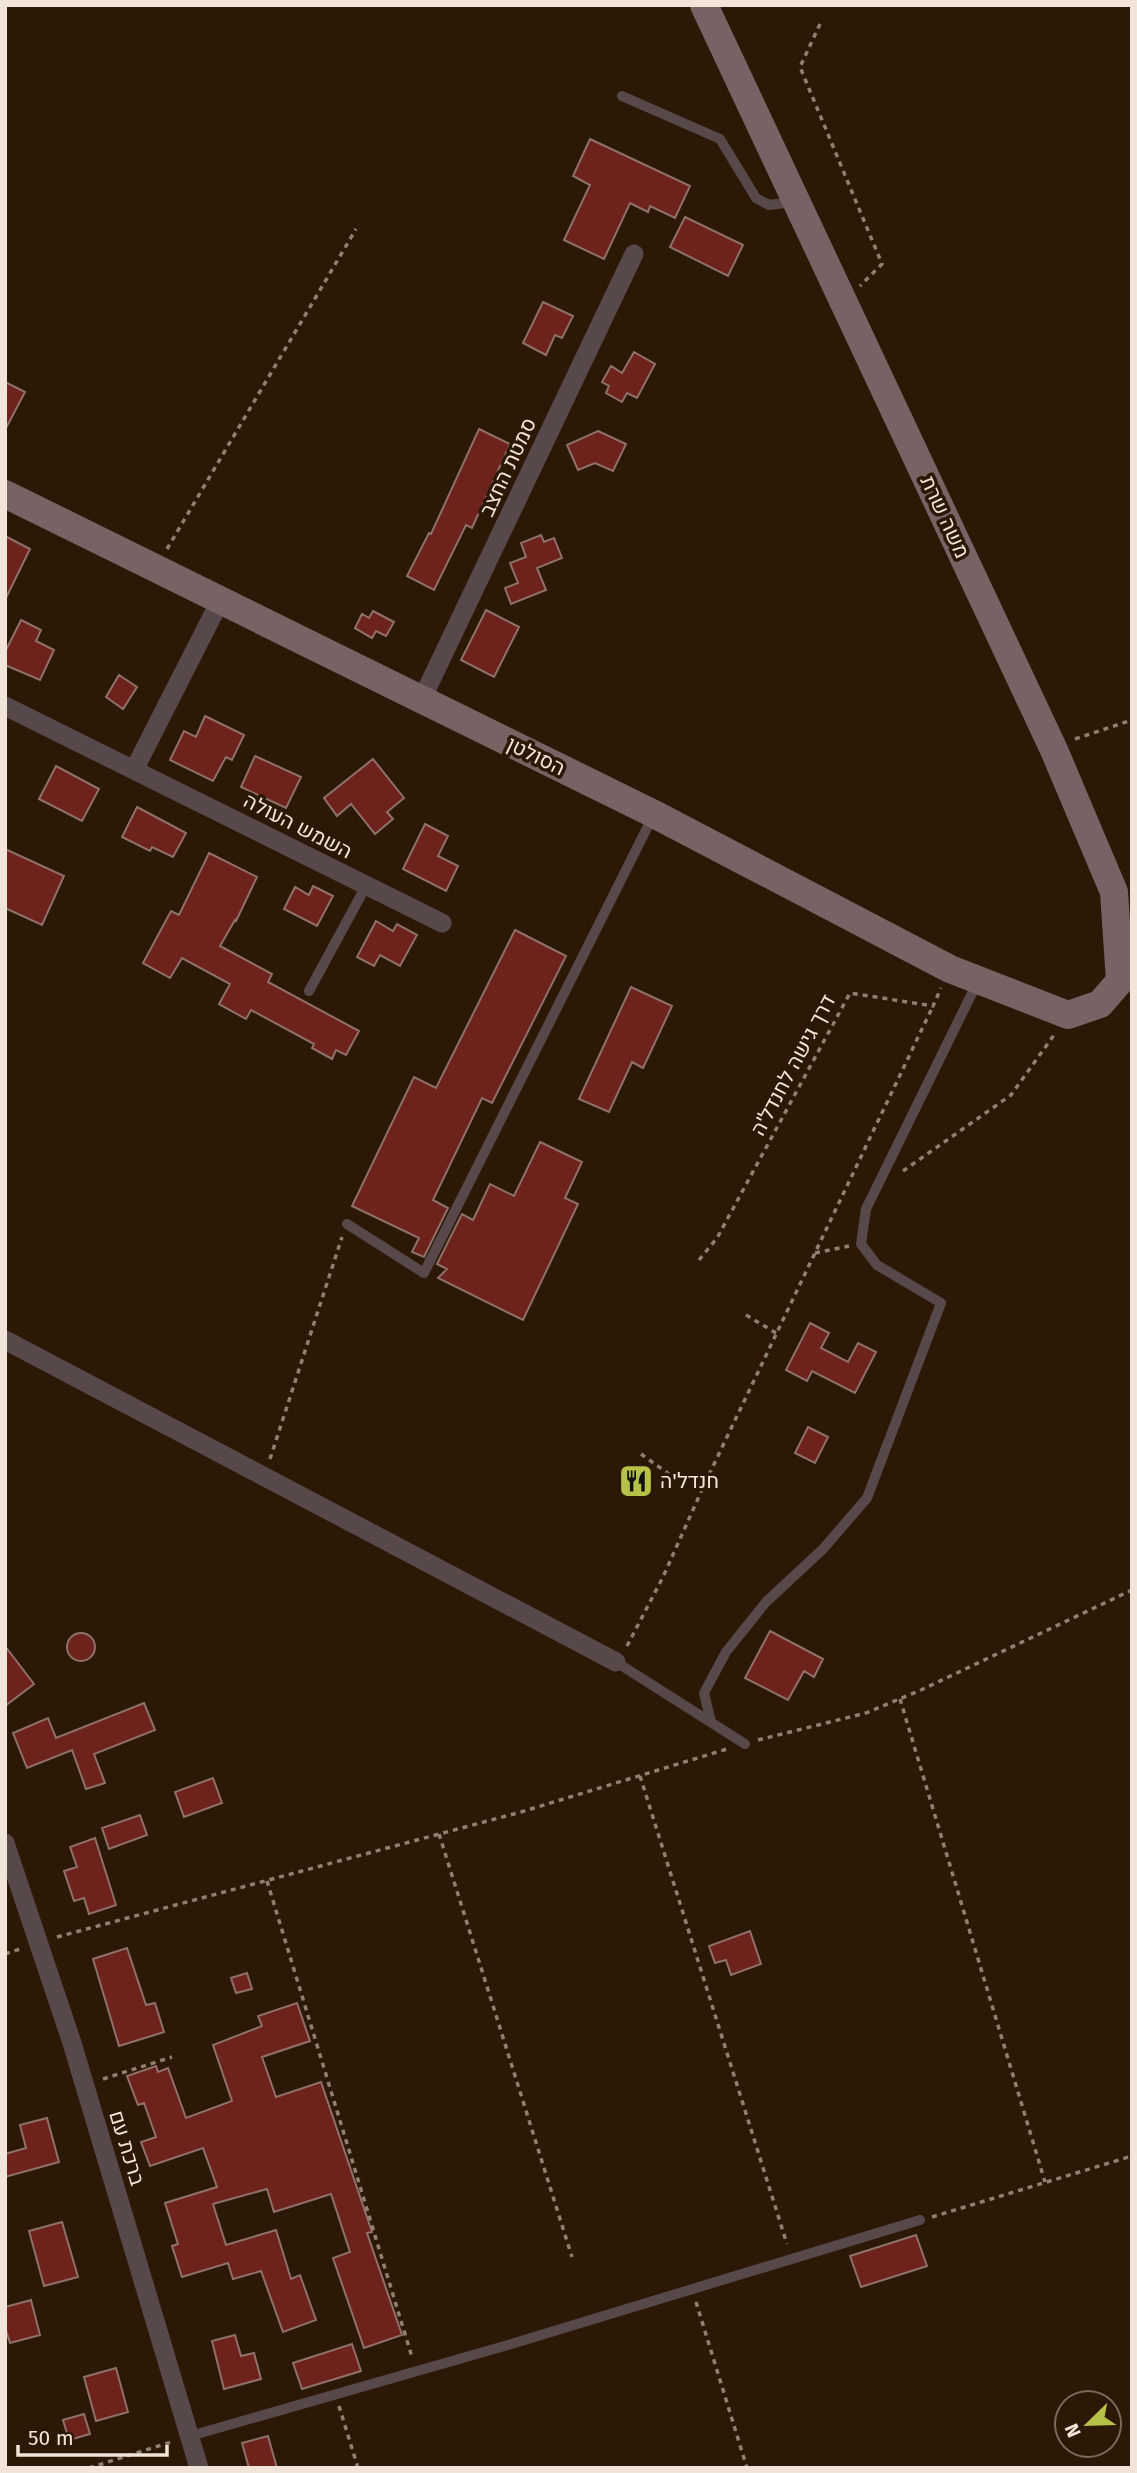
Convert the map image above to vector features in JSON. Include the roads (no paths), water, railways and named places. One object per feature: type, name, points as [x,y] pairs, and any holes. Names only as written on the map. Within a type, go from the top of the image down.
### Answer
[{"type":"street","name":"משה שרת","points":[[704,5],[1046,734],[1114,892],[1121,981],[1100,1004],[1068,1015]]},
{"type":"street","name":"סמטת החצב","points":[[422,699],[634,254]]},
{"type":"street","name":"הסולטן","points":[[5,494],[654,814],[950,969],[1068,1015]]},
{"type":"street","points":[[134,769],[220,601]]},
{"type":"street","name":"השמש העולה","points":[[5,706],[442,923]]},
{"type":"street","points":[[5,1340],[616,1661]]},
{"type":"street","name":"ברכת עם","points":[[5,1843],[40,1942],[85,2085],[199,2468]]},
{"type":"lane","points":[[622,96],[720,139],[756,198],[769,205],[796,201]]},
{"type":"lane","points":[[347,1224],[424,1273],[654,814]]},
{"type":"lane","points":[[309,991],[366,886]]},
{"type":"lane","points":[[710,1722],[704,1693],[726,1652],[766,1602],[823,1549],[867,1498],[941,1303],[877,1265],[861,1244],[866,1209],[978,980]]},
{"type":"lane","points":[[616,1661],[745,1744]]},
{"type":"lane","points":[[190,2436],[416,2372],[920,2220]]},
{"type":"place","name":"חנדל'ה","points":[[636,1481]]}]
